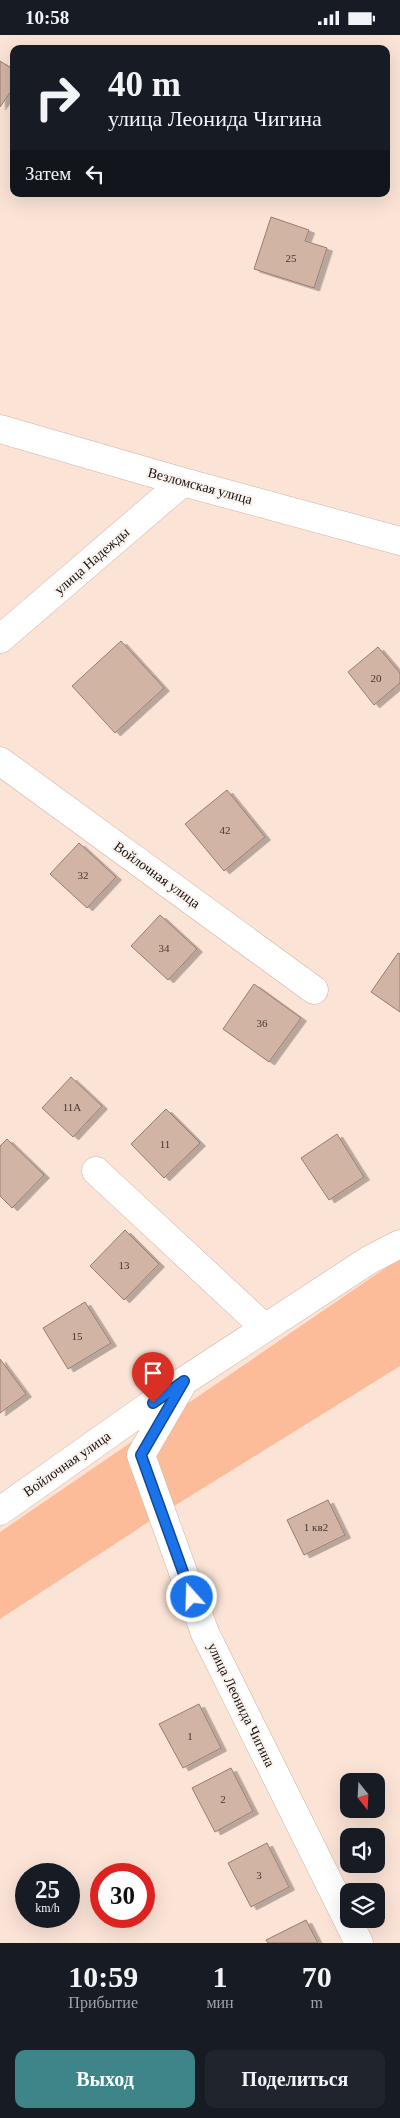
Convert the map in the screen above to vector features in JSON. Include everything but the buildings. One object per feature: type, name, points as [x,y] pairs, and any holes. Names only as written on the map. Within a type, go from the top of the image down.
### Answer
[{"type":"street","name":"Везломская улица","points":[[0,429],[183,482],[400,541]]},
{"type":"street","name":"улица Надежды","points":[[0,639],[183,482]]},
{"type":"street","name":"Войлочная улица","points":[[0,761],[314,990]]},
{"type":"street","points":[[96,1171],[266,1328]]},
{"type":"street","name":"Войлочная улица","points":[[0,1511],[184,1381],[369,1260],[400,1244]]},
{"type":"street","name":"улица Леонида Чигина","points":[[184,1381],[141,1455],[205,1633],[359,1943]]},
{"type":"shaded area","points":[[400,1258],[400,1366],[150,1521],[0,1619],[0,1532]]},
{"type":"route","points":[[153,1403],[184,1381],[141,1455],[192,1597]]}]
